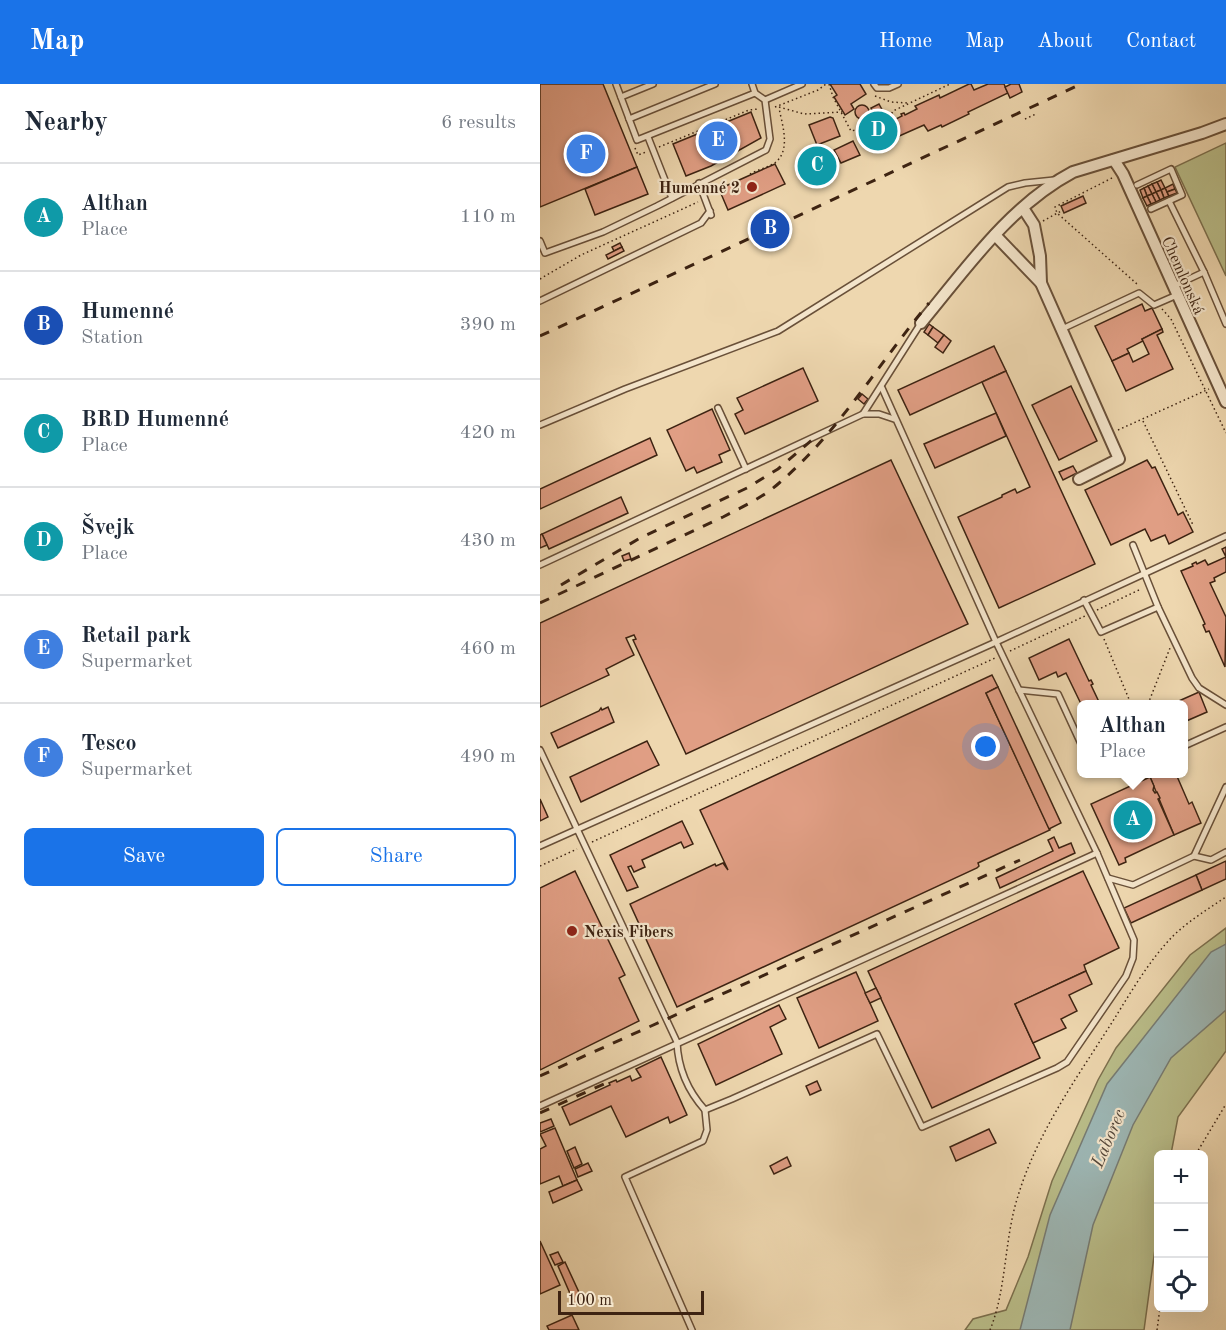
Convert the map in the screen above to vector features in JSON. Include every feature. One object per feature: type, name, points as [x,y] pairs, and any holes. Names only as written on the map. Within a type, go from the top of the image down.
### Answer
[{"type":"street","points":[[921,323],[1008,220],[1059,179],[1073,172],[1226,124]]},
{"type":"street","name":"Chemlonská","points":[[1114,160],[1123,174],[1175,291],[1222,381],[1226,402]]},
{"type":"street","points":[[1023,208],[1034,225],[1040,256],[1041,283]]},
{"type":"street","points":[[995,235],[1041,283],[1119,459],[1079,479]]},
{"type":"lane","points":[[615,84],[637,140],[755,93]]},
{"type":"lane","points":[[621,97],[653,84]]},
{"type":"lane","points":[[629,119],[715,84]]},
{"type":"lane","points":[[540,241],[545,253],[603,232],[766,150],[770,139],[765,100],[755,93],[752,84]]},
{"type":"lane","points":[[785,84],[788,90]]},
{"type":"lane","points":[[765,100],[802,84]]},
{"type":"lane","points":[[874,84],[877,88],[889,88],[898,84]]},
{"type":"lane","points":[[648,137],[672,198]]},
{"type":"lane","points":[[1137,185],[1171,169],[1182,195],[1151,209]]},
{"type":"lane","points":[[540,425],[625,389],[778,331],[1008,188],[1024,183],[1059,179]]},
{"type":"lane","points":[[540,302],[701,223],[711,213],[699,183]]},
{"type":"lane","points":[[1169,201],[1204,272],[1226,324]]},
{"type":"lane","points":[[1062,330],[1139,294],[1154,305],[1204,272]]},
{"type":"lane","points":[[863,414],[882,388],[921,323]]},
{"type":"lane","points":[[705,1110],[877,1034],[922,1127],[1067,1062],[1126,976],[1133,958],[1134,940],[1098,853],[1002,655],[882,388]]},
{"type":"lane","points":[[718,408],[746,469]]},
{"type":"lane","points":[[540,565],[863,414],[879,414],[894,419]]},
{"type":"lane","points":[[540,846],[996,642],[1226,536]]},
{"type":"lane","points":[[1133,545],[1158,607],[1192,678],[1199,688],[1226,705]]},
{"type":"lane","points":[[1084,600],[1101,632],[1158,607]]},
{"type":"lane","points":[[1019,690],[1058,694],[1077,735]]},
{"type":"lane","points":[[1188,744],[1226,727]]},
{"type":"lane","points":[[540,750],[677,1042],[684,1080],[692,1096],[705,1110],[707,1130],[703,1141],[625,1177],[692,1330]]},
{"type":"lane","points":[[1108,878],[1133,885],[1194,855],[1226,787]]},
{"type":"lane","points":[[1194,855],[1211,860],[1226,852]]},
{"type":"lane","points":[[540,1106],[1098,853]]},
{"type":"path","points":[[638,155],[750,110],[778,107],[827,84],[852,131],[886,122],[893,111],[950,84]]},
{"type":"path","points":[[873,95],[891,102],[910,103]]},
{"type":"path","points":[[778,107],[804,114],[842,112]]},
{"type":"path","points":[[1025,119],[1036,114]]},
{"type":"path","points":[[886,122],[894,140]]},
{"type":"path","points":[[750,174],[754,172]]},
{"type":"path","points":[[1116,176],[1054,207],[1057,213],[1143,289]]},
{"type":"path","points":[[540,279],[581,255],[705,199]]},
{"type":"path","points":[[1034,225],[1063,210]]},
{"type":"path","points":[[1157,303],[1171,319],[1226,433]]},
{"type":"path","points":[[1107,434],[1206,391],[1222,381]]},
{"type":"path","points":[[1143,420],[1193,525]]},
{"type":"path","points":[[540,866],[1002,655],[1149,585]]},
{"type":"path","points":[[1101,632],[1129,700]]},
{"type":"path","points":[[1150,700],[1174,639]]},
{"type":"path","points":[[990,1330],[1003,1278],[1017,1198],[1031,1161],[1059,1105],[1140,978],[1174,935],[1198,915],[1226,897]]},
{"type":"path","points":[[1199,1150],[1226,1104]]},
{"type":"path","points":[[1157,1330],[1159,1312]]},
{"type":"green space","points":[[1226,143],[1226,276],[1175,167]]},
{"type":"green space","points":[[1226,928],[1226,1051],[1178,1117],[1172,1150],[1154,1150],[1154,1256],[1144,1330],[965,1330],[973,1319],[1006,1310],[1028,1257],[1052,1181],[1098,1080],[1116,1048],[1190,955]]},
{"type":"water","name":"Laborec","points":[[1226,944],[1226,1010],[1171,1058],[1133,1125],[1093,1225],[1070,1330],[1020,1330],[1050,1215],[1107,1084],[1211,952]]},
{"type":"building","points":[[540,84],[603,84],[637,167],[540,207]]},
{"type":"building","points":[[830,84],[860,84],[866,94],[851,104],[854,109],[845,115],[834,97],[837,95]]},
{"type":"building","points":[[969,84],[974,90],[988,84],[1004,84],[1008,93],[942,127],[941,125],[928,131],[924,125],[897,137],[890,122],[902,116],[901,114],[905,115],[917,109],[915,106],[939,95],[940,98]]},
{"type":"building","points":[[1019,84],[1022,92],[1010,98],[1005,87]]},
{"type":"building","points":[[879,104],[886,117],[878,121],[871,108]]},
{"type":"building","points":[[862,105],[867,107],[869,112],[867,117],[862,119],[857,117],[855,112],[857,107]]},
{"type":"building","points":[[751,112],[761,138],[711,166],[686,176],[673,144]]},
{"type":"building","points":[[833,118],[840,136],[817,145],[809,125]]},
{"type":"building","points":[[853,141],[860,155],[841,163],[834,150]]},
{"type":"building","points":[[830,152],[836,166],[803,180],[797,167]]},
{"type":"building","name":"Humenné 2","points":[[775,164],[785,184],[728,210],[719,189]]},
{"type":"building","points":[[637,167],[648,194],[595,215],[585,189]]},
{"type":"building","points":[[1161,180],[1165,188],[1161,190],[1157,182]]},
{"type":"building","points":[[1157,182],[1161,190],[1156,192],[1152,184]]},
{"type":"building","points":[[1152,184],[1156,192],[1152,194],[1148,186]]},
{"type":"building","points":[[1173,184],[1175,189],[1167,192],[1165,188]]},
{"type":"building","points":[[1148,186],[1152,194],[1147,196],[1144,188]]},
{"type":"building","points":[[1144,188],[1147,196],[1143,198],[1140,190]]},
{"type":"building","points":[[1165,188],[1169,196],[1164,198],[1161,190]]},
{"type":"building","points":[[1175,189],[1177,193],[1169,196],[1167,192]]},
{"type":"building","points":[[1161,190],[1164,198],[1160,200],[1156,192]]},
{"type":"building","points":[[1156,192],[1160,200],[1156,202],[1152,194]]},
{"type":"building","points":[[1152,194],[1156,202],[1151,204],[1147,196]]},
{"type":"building","points":[[1083,196],[1086,203],[1064,213],[1061,206]]},
{"type":"building","points":[[1147,196],[1151,204],[1147,206],[1143,198]]},
{"type":"building","points":[[620,243],[622,247],[614,251],[612,247]]},
{"type":"building","points":[[622,247],[624,251],[608,259],[606,255]]},
{"type":"building","points":[[1142,304],[1145,311],[1152,308],[1162,329],[1127,349],[1129,353],[1112,361],[1095,326]]},
{"type":"building","points":[[929,324],[933,327],[928,335],[924,332]]},
{"type":"building","points":[[933,327],[944,335],[938,343],[928,335]]},
{"type":"building","points":[[1162,329],[1163,332],[1157,335],[1173,369],[1126,391],[1112,361],[1129,353],[1133,362],[1149,354],[1142,339]]},
{"type":"building","points":[[944,335],[951,341],[943,353],[935,347]]},
{"type":"building","points":[[994,346],[1006,371],[910,415],[898,390]]},
{"type":"building","points":[[803,368],[818,401],[745,434],[735,414],[743,410],[737,398]]},
{"type":"building","points":[[1006,371],[1095,564],[999,608],[958,517],[1015,489],[1017,493],[1030,487],[982,382]]},
{"type":"building","points":[[1071,386],[1097,441],[1059,460],[1032,405]]},
{"type":"building","points":[[862,394],[868,399],[864,404],[858,399]]},
{"type":"building","points":[[712,409],[730,450],[719,455],[722,462],[697,473],[694,467],[686,471],[667,430]]},
{"type":"building","points":[[996,413],[1006,436],[935,468],[924,444]]},
{"type":"building","points":[[650,438],[657,455],[540,509],[540,489]]},
{"type":"building","points":[[891,460],[968,624],[686,754],[633,640],[636,639],[634,635],[626,638],[634,655],[606,669],[609,675],[540,707],[540,623]]},
{"type":"building","points":[[1147,460],[1152,468],[1155,467],[1178,515],[1183,512],[1193,532],[1169,544],[1165,535],[1151,541],[1145,529],[1111,545],[1085,490]]},
{"type":"building","points":[[1073,466],[1077,473],[1063,480],[1059,472]]},
{"type":"building","points":[[621,497],[628,513],[549,549],[542,534]]},
{"type":"building","points":[[542,534],[547,545],[540,548],[540,535]]},
{"type":"building","points":[[629,553],[631,559],[624,561],[622,556]]},
{"type":"building","points":[[1226,557],[1226,572],[1214,578],[1215,581],[1210,583],[1226,617],[1225,667],[1209,631],[1206,632],[1203,625],[1205,624],[1181,571],[1193,566],[1192,564],[1196,562],[1197,564],[1205,560],[1208,565]]},
{"type":"building","points":[[1069,639],[1089,681],[1091,680],[1093,684],[1091,685],[1098,700],[1079,700],[1066,673],[1058,677],[1056,672],[1039,680],[1029,658]]},
{"type":"building","points":[[992,675],[998,687],[986,693],[1050,830],[978,863],[977,868],[677,1007],[630,904],[715,864],[716,866],[723,863],[728,870],[700,810]]},
{"type":"building","points":[[998,687],[1061,823],[1049,829],[986,693]]},
{"type":"building","points":[[1199,692],[1207,712],[1188,720],[1188,700],[1181,700]]},
{"type":"building","points":[[608,707],[614,722],[558,748],[551,733],[601,708],[602,710]]},
{"type":"building","points":[[647,741],[659,765],[581,802],[570,777]]},
{"type":"building","points":[[1150,778],[1178,778],[1189,804],[1192,802],[1201,823],[1174,835]]},
{"type":"building","points":[[1150,778],[1154,786],[1153,790],[1160,798],[1158,799],[1174,835],[1125,858],[1126,862],[1119,865],[1091,804]]},
{"type":"building","points":[[540,799],[548,817],[540,821]]},
{"type":"building","points":[[682,821],[693,844],[684,848],[681,842],[642,860],[645,867],[634,872],[631,866],[628,867],[638,887],[627,891],[610,855]]},
{"type":"building","points":[[1054,837],[1059,848],[1071,843],[1075,853],[1000,888],[996,878],[1053,851],[1048,840]]},
{"type":"building","points":[[1226,861],[1226,879],[1202,890],[1196,875]]},
{"type":"building","name":"Nexis Fibers","points":[[575,871],[625,975],[619,978],[639,1021],[540,1070],[540,888]]},
{"type":"building","points":[[1083,871],[1119,948],[1084,965],[1086,971],[1015,1004],[1040,1058],[932,1108],[868,971]]},
{"type":"building","points":[[1196,875],[1202,890],[1131,923],[1124,908]]},
{"type":"building","points":[[1086,971],[1092,984],[1069,995],[1077,1011],[1061,1019],[1066,1028],[1033,1043],[1015,1004]]},
{"type":"building","points":[[856,972],[878,1021],[819,1048],[797,998]]},
{"type":"building","points":[[876,988],[881,998],[870,1003],[865,993]]},
{"type":"building","points":[[779,1005],[786,1019],[770,1027],[782,1054],[716,1085],[698,1044]]},
{"type":"building","points":[[661,1057],[687,1115],[670,1123],[668,1117],[626,1137],[611,1106],[570,1125],[562,1107],[616,1080],[617,1082],[630,1076],[632,1081],[641,1077],[636,1069]]},
{"type":"building","points":[[817,1081],[821,1090],[810,1095],[806,1086]]},
{"type":"building","points":[[551,1119],[554,1126],[540,1132],[540,1123]]},
{"type":"building","points":[[555,1128],[577,1180],[563,1186],[559,1176],[540,1184],[540,1149],[546,1146],[540,1134]]},
{"type":"building","points":[[989,1129],[996,1143],[956,1161],[950,1147]]},
{"type":"building","points":[[575,1147],[582,1164],[574,1168],[567,1151]]},
{"type":"building","points":[[787,1157],[791,1166],[774,1174],[770,1166]]},
{"type":"building","points":[[588,1163],[592,1171],[578,1177],[575,1169]]},
{"type":"building","points":[[577,1180],[582,1190],[553,1203],[549,1192]]},
{"type":"building","points":[[540,1241],[560,1285],[540,1294]]},
{"type":"building","points":[[558,1252],[563,1262],[555,1265],[550,1255]]},
{"type":"building","points":[[565,1262],[583,1301],[575,1305],[558,1266]]},
{"type":"building","points":[[572,1315],[579,1330],[549,1330],[547,1326]]},
{"type":"railway","points":[[540,336],[1081,84]]},
{"type":"railway","points":[[540,603],[723,517],[772,489],[820,443],[929,303]]},
{"type":"railway","points":[[561,585],[640,538],[747,488],[778,469],[812,440]]},
{"type":"railway","points":[[540,1076],[1020,860]]},
{"type":"railway","points":[[540,1113],[604,1084]]},
{"type":"place","name":"Švejk","points":[[878,131]]},
{"type":"place","name":"Retail park","points":[[718,141]]},
{"type":"place","name":"Tesco","points":[[586,154]]},
{"type":"place","name":"BRD Humenné","points":[[817,166]]},
{"type":"place","name":"Humenné 2","points":[[752,187]]},
{"type":"place","name":"Humenné","points":[[770,229]]},
{"type":"place","name":"Althan","points":[[1133,820]]},
{"type":"place","name":"Nexis Fibers","points":[[572,931]]}]
